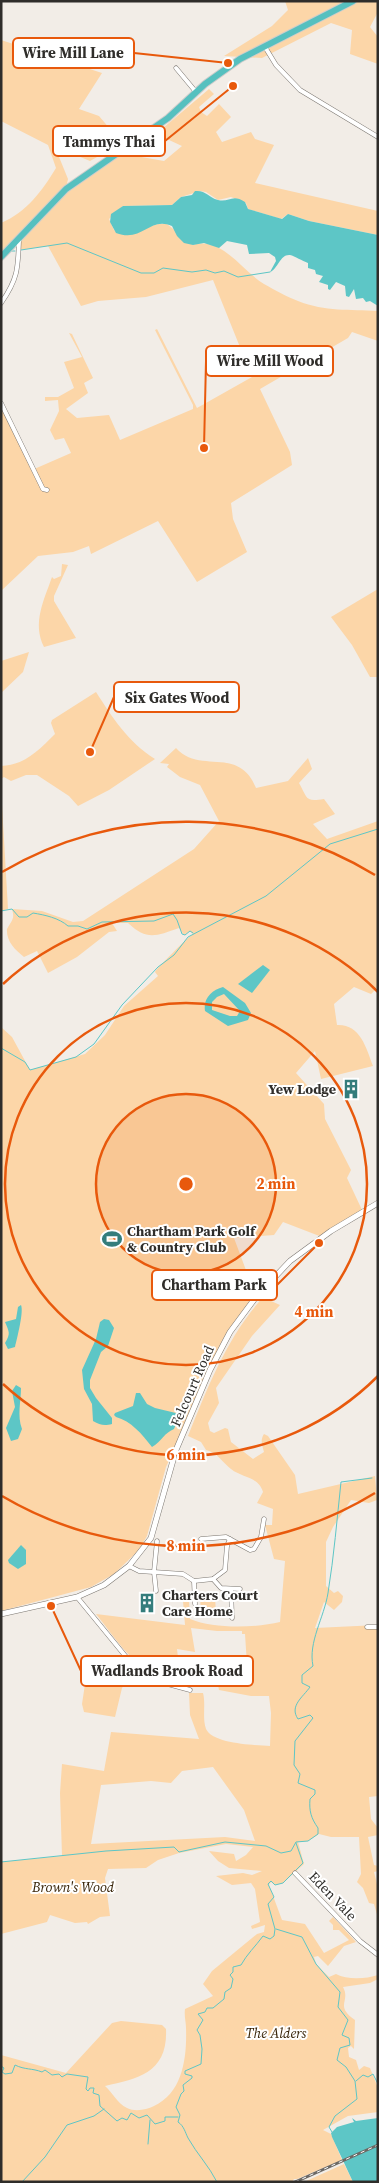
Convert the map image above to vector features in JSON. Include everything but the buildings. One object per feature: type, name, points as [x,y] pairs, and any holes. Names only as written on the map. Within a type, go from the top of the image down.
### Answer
[{"type":"highway","points":[[1,257],[66,189],[154,128],[240,58],[353,1]]},
{"type":"street","points":[[265,47],[276,65],[300,90],[378,137]]},
{"type":"street","points":[[176,68],[196,92]]},
{"type":"street","points":[[1,303],[13,286],[18,271],[19,238]]},
{"type":"street","points":[[1,402],[43,488],[47,490]]},
{"type":"street","name":"Felcourt Road","points":[[1,1614],[77,1597],[104,1585],[129,1566],[151,1538],[176,1450],[210,1370],[234,1326],[256,1297],[290,1261],[331,1231],[378,1204]]},
{"type":"street","points":[[201,1539],[226,1537],[250,1550],[254,1549],[261,1537],[264,1519]]},
{"type":"street","points":[[129,1566],[139,1571],[184,1574],[194,1581],[213,1580],[225,1570],[227,1546],[230,1540]]},
{"type":"street","points":[[156,1591],[154,1572],[157,1541]]},
{"type":"street","points":[[213,1580],[221,1588],[240,1589]]},
{"type":"street","points":[[194,1581],[195,1604]]},
{"type":"street","points":[[231,1589],[232,1618]]},
{"type":"street","points":[[77,1597],[136,1669],[153,1680],[190,1690]]},
{"type":"street","points":[[367,1628],[378,1627]]},
{"type":"street","name":"Eden Vale","points":[[295,1873],[360,1941],[378,1955]]},
{"type":"green space","points":[[285,1],[378,1],[378,12],[370,27],[378,37],[378,64],[350,54],[352,30],[331,23],[262,58],[224,56],[272,26],[288,10]]},
{"type":"green space","points":[[1,40],[102,73],[79,109],[99,116],[122,143],[90,161],[66,151],[61,145],[55,147],[68,179],[66,188],[119,153],[164,161],[182,146],[156,134],[209,89],[214,94],[199,107],[201,112],[207,116],[219,104],[231,117],[216,132],[222,142],[251,132],[255,139],[274,145],[255,183],[378,211],[378,235],[309,221],[288,214],[281,219],[248,209],[246,203],[231,197],[218,200],[206,192],[200,191],[181,197],[172,205],[123,206],[109,219],[114,230],[120,234],[158,224],[167,224],[193,245],[213,245],[231,256],[264,284],[308,305],[378,311],[378,341],[352,332],[348,338],[260,389],[290,452],[292,465],[231,503],[233,519],[247,552],[197,582],[158,521],[91,554],[89,546],[73,552],[38,556],[1,591],[1,406],[32,470],[71,453],[64,438],[55,440],[50,430],[59,411],[58,400],[45,401],[45,397],[58,397],[74,388],[64,362],[82,357],[69,333],[72,334],[93,378],[84,383],[88,393],[66,409],[77,418],[109,415],[120,440],[193,409],[193,405],[155,330],[157,329],[197,408],[252,377],[213,280],[146,297],[98,301],[81,306],[48,246],[19,250],[19,239],[1,252],[1,223],[19,213],[33,200],[56,168],[48,145],[1,121]]},
{"type":"green space","points":[[62,564],[68,565],[54,596],[54,601],[76,638],[44,647],[39,629],[39,620],[52,577],[54,579],[61,576]]},
{"type":"green space","points":[[378,589],[378,677],[370,677],[352,645],[331,617]]},
{"type":"green space","points":[[29,652],[23,672],[1,693],[1,661]]},
{"type":"green space","points":[[96,692],[129,737],[155,759],[109,790],[78,806],[69,796],[37,775],[26,775],[11,781],[4,777],[1,779],[1,766],[17,763],[31,756],[55,734],[51,723],[52,720]]},
{"type":"green space","points":[[176,748],[186,756],[196,760],[240,767],[249,775],[256,788],[288,781],[308,758],[312,769],[299,783],[308,798],[313,800],[324,799],[335,814],[313,824],[327,839],[378,821],[378,987],[371,994],[354,987],[334,1004],[337,1025],[351,1028],[357,1033],[365,1044],[373,1066],[321,1079],[315,1051],[296,1073],[324,1104],[325,1119],[351,1170],[347,1178],[363,1212],[322,1237],[283,1222],[274,1235],[234,1238],[256,1297],[230,1332],[166,1467],[147,1536],[139,1550],[114,1574],[91,1587],[1,1611],[1,1027],[12,1037],[30,1070],[85,1054],[105,1035],[124,1006],[158,976],[155,972],[193,934],[190,931],[184,935],[179,928],[158,935],[146,935],[128,923],[112,923],[117,931],[109,932],[77,957],[48,973],[37,951],[24,957],[14,948],[8,937],[7,929],[13,917],[12,909],[42,911],[73,922],[83,921],[194,849],[219,821],[200,785],[180,777],[167,767],[169,764],[160,763]]},
{"type":"green space","points":[[1,788],[8,909],[1,911]]},
{"type":"green space","points":[[267,1293],[271,1301],[280,1305],[252,1336],[216,1388],[219,1403],[208,1423],[210,1431],[214,1433],[225,1428],[228,1429],[231,1442],[253,1459],[264,1452],[262,1438],[264,1434],[268,1436],[295,1475],[298,1494],[375,1476],[377,1500],[369,1503],[351,1500],[333,1527],[326,1542],[326,1586],[334,1593],[338,1591],[343,1596],[342,1602],[334,1610],[324,1602],[315,1628],[378,1625],[378,1796],[369,1797],[371,1819],[378,1828],[378,1835],[368,1837],[374,1865],[378,1866],[378,1871],[374,1872],[378,1888],[378,1918],[374,1904],[369,1903],[363,1888],[357,1882],[361,1874],[359,1837],[331,1837],[319,1834],[308,1841],[298,1842],[304,1864],[283,1883],[275,1885],[271,1882],[269,1885],[282,1920],[305,1924],[324,1953],[349,1940],[339,1930],[333,1930],[333,1925],[329,1921],[333,1917],[356,1942],[344,1946],[328,1966],[318,1956],[314,1957],[316,1964],[329,1977],[336,1974],[357,1978],[378,1975],[378,1979],[370,1983],[343,1987],[345,1992],[345,2011],[355,2020],[354,2049],[351,2046],[348,2048],[349,2057],[356,2060],[359,2070],[364,2066],[370,2068],[378,2088],[378,2112],[348,2116],[323,2130],[331,2134],[342,2160],[294,2179],[292,2182],[1,2182],[1,2055],[66,2073],[112,2023],[121,2021],[162,2025],[166,2029],[165,2044],[157,2064],[140,2076],[105,2086],[127,2108],[133,2110],[148,2109],[164,2100],[177,2083],[181,2073],[186,2051],[185,2009],[213,1996],[203,1984],[212,1971],[257,1934],[264,1932],[265,1925],[252,1929],[251,1926],[260,1922],[255,1889],[251,1883],[232,1885],[216,1876],[243,1873],[252,1875],[262,1871],[229,1868],[218,1861],[209,1851],[234,1854],[236,1861],[246,1855],[253,1847],[226,1844],[179,1853],[158,1860],[146,1868],[108,1869],[105,1878],[110,1916],[100,1917],[88,1924],[87,1922],[75,1923],[50,1915],[47,1922],[1,1934],[1,1862],[62,1856],[60,1793],[62,1764],[104,1771],[111,1732],[199,1739],[190,1715],[189,1693],[203,1693],[205,1725],[210,1734],[225,1741],[235,1743],[270,1746],[271,1713],[269,1696],[251,1696],[219,1690],[218,1685],[248,1680],[245,1634],[242,1634],[242,1631],[191,1628],[195,1652],[177,1649],[181,1683],[166,1679],[141,1666],[123,1648],[96,1614],[185,1625],[183,1601],[189,1600],[190,1619],[211,1625],[259,1625],[280,1622],[285,1561],[274,1559],[265,1525],[272,1525],[273,1509],[257,1503],[263,1492],[254,1480],[235,1472],[217,1455],[206,1450],[201,1442],[188,1436],[221,1360],[241,1325]],"holes":[[[213,1767],[244,1810],[255,1841],[225,1837],[91,1844],[101,1785],[151,1781],[171,1783],[182,1771]]]},
{"type":"green space","points":[[200,1594],[215,1594],[216,1617],[201,1617]]},
{"type":"green space","points":[[119,1658],[133,1672],[122,1688],[115,1717],[84,1712],[82,1704],[85,1684]]},
{"type":"green space","points":[[344,2164],[353,2182],[304,2182]]},
{"type":"water","points":[[195,191],[222,201],[234,198],[241,199],[245,202],[248,209],[282,219],[288,214],[309,221],[378,235],[378,306],[370,301],[366,302],[363,298],[356,299],[354,289],[349,297],[346,296],[345,286],[336,282],[330,290],[328,289],[328,285],[319,282],[323,276],[316,274],[315,270],[308,268],[308,263],[290,255],[281,259],[270,272],[276,261],[275,257],[269,253],[249,254],[247,245],[227,241],[219,248],[204,243],[193,245],[184,243],[177,236],[172,226],[164,224],[151,226],[133,235],[125,235],[116,233],[110,222],[111,214],[123,206],[172,205],[181,197],[192,195]]},
{"type":"water","points":[[263,965],[270,970],[252,993],[238,984]]},
{"type":"water","points":[[223,987],[245,1003],[251,1013],[248,1020],[228,1026],[205,1011],[207,998]],"holes":[[[224,994],[240,1011],[237,1016],[230,1016],[212,1010],[212,1002]]]},
{"type":"water","points":[[21,1305],[21,1319],[15,1347],[8,1349],[5,1343],[9,1332],[5,1322],[16,1319],[18,1307]]},
{"type":"water","points":[[104,1319],[109,1320],[114,1328],[108,1346],[101,1352],[90,1380],[90,1388],[112,1418],[112,1424],[104,1425],[93,1421],[92,1404],[84,1389],[82,1370],[96,1339],[100,1322]]},
{"type":"water","points":[[16,1385],[21,1388],[19,1414],[22,1429],[18,1439],[11,1441],[6,1428],[15,1407],[12,1391]]},
{"type":"water","points":[[136,1393],[140,1393],[147,1404],[155,1408],[180,1414],[174,1429],[152,1447],[136,1429],[114,1415],[133,1406]]},
{"type":"water","points":[[21,1545],[26,1550],[26,1564],[18,1569],[9,1563],[8,1560]]},
{"type":"water","points":[[352,2118],[356,2121],[378,2118],[378,2182],[353,2182],[332,2137],[331,2133],[337,2127],[354,2122]]},
{"type":"waterway","points":[[21,250],[67,243],[141,273],[154,273],[163,268],[192,272],[206,270],[215,273],[224,271],[238,277],[270,272]]},
{"type":"waterway","points":[[1,1048],[25,1062],[30,1070],[76,1057],[94,1044],[122,1005],[158,967],[174,955],[188,937],[266,896],[330,844],[378,829]]},
{"type":"waterway","points":[[1,911],[12,909],[19,917],[27,917],[33,913],[56,919],[68,926],[78,926],[87,929],[102,922],[154,921],[173,914],[182,934],[185,935],[190,931],[193,933]]},
{"type":"waterway","points":[[1,1862],[106,1851],[174,1847],[179,1852],[225,1842],[266,1846],[281,1853],[291,1851],[296,1842],[308,1841],[318,1834],[318,1828],[312,1818],[310,1807],[310,1799],[315,1794],[315,1790],[298,1783],[300,1774],[294,1765],[295,1741],[313,1718],[310,1715],[298,1719],[295,1710],[298,1702],[310,1687],[302,1683],[302,1675],[313,1666],[314,1639],[328,1593],[341,1482],[372,1478]]},
{"type":"waterway","points":[[296,1843],[303,1863],[296,1870]]},
{"type":"waterway","points":[[217,2182],[178,2122],[180,2115],[176,2107],[184,2091],[183,2085],[192,2078],[192,2076],[185,2074],[185,2071],[201,2064],[202,2049],[200,2035],[197,2030],[203,2020],[198,2014],[205,2012],[207,2008],[213,2008],[224,1999],[225,1992],[231,1988],[233,1979],[230,1975],[233,1972],[233,1967],[241,1965],[263,1936],[270,1939],[274,1936],[275,1929],[268,1904],[274,1897],[268,1884],[271,1881],[275,1885],[283,1883],[293,1873]]},
{"type":"waterway","points":[[276,1929],[302,1937],[316,1964],[340,1992],[338,2007],[348,2020],[342,2035],[349,2038],[350,2045],[340,2048],[337,2060],[346,2067],[355,2081],[357,2099],[335,2116],[329,2127],[332,2132]]},
{"type":"waterway","points":[[1,2066],[4,2068],[2,2072],[5,2074],[12,2073],[15,2065],[42,2072],[45,2070],[52,2075],[59,2074],[62,2077],[67,2074],[88,2077],[86,2089],[88,2091],[90,2088],[94,2088],[93,2093],[99,2095],[100,2106],[117,2121],[122,2118],[127,2120],[131,2113],[139,2118],[147,2115],[155,2124],[165,2121],[165,2117],[178,2117]]},
{"type":"waterway","points":[[356,2081],[363,2075],[368,2077],[373,2074],[378,2084]]},
{"type":"waterway","points":[[22,2182],[45,2157],[67,2125],[94,2116],[104,2109]]},
{"type":"waterway","points":[[148,2144],[150,2120]]},
{"type":"railway","points":[[295,2182],[378,2145]]},
{"type":"place","name":"Wire Mill Lane","points":[[228,63]]},
{"type":"place","name":"Tammys Thai","points":[[233,86]]},
{"type":"place","name":"Wire Mill Wood","points":[[204,448]]},
{"type":"place","name":"Six Gates Wood","points":[[90,752]]},
{"type":"place","name":"Yew Lodge","points":[[351,1089]]},
{"type":"place","name":"Chartham Park Golf & Country Club","points":[[112,1239]]},
{"type":"place","name":"Chartham Park","points":[[319,1243]]},
{"type":"place","name":"Charters Court Care Home","points":[[147,1603]]},
{"type":"place","name":"Wadlands Brook Road","points":[[51,1606]]},
{"type":"park label","name":"Brown's Wood","points":[[73,1887]]},
{"type":"park label","name":"The Alders","points":[[276,2033]]}]
